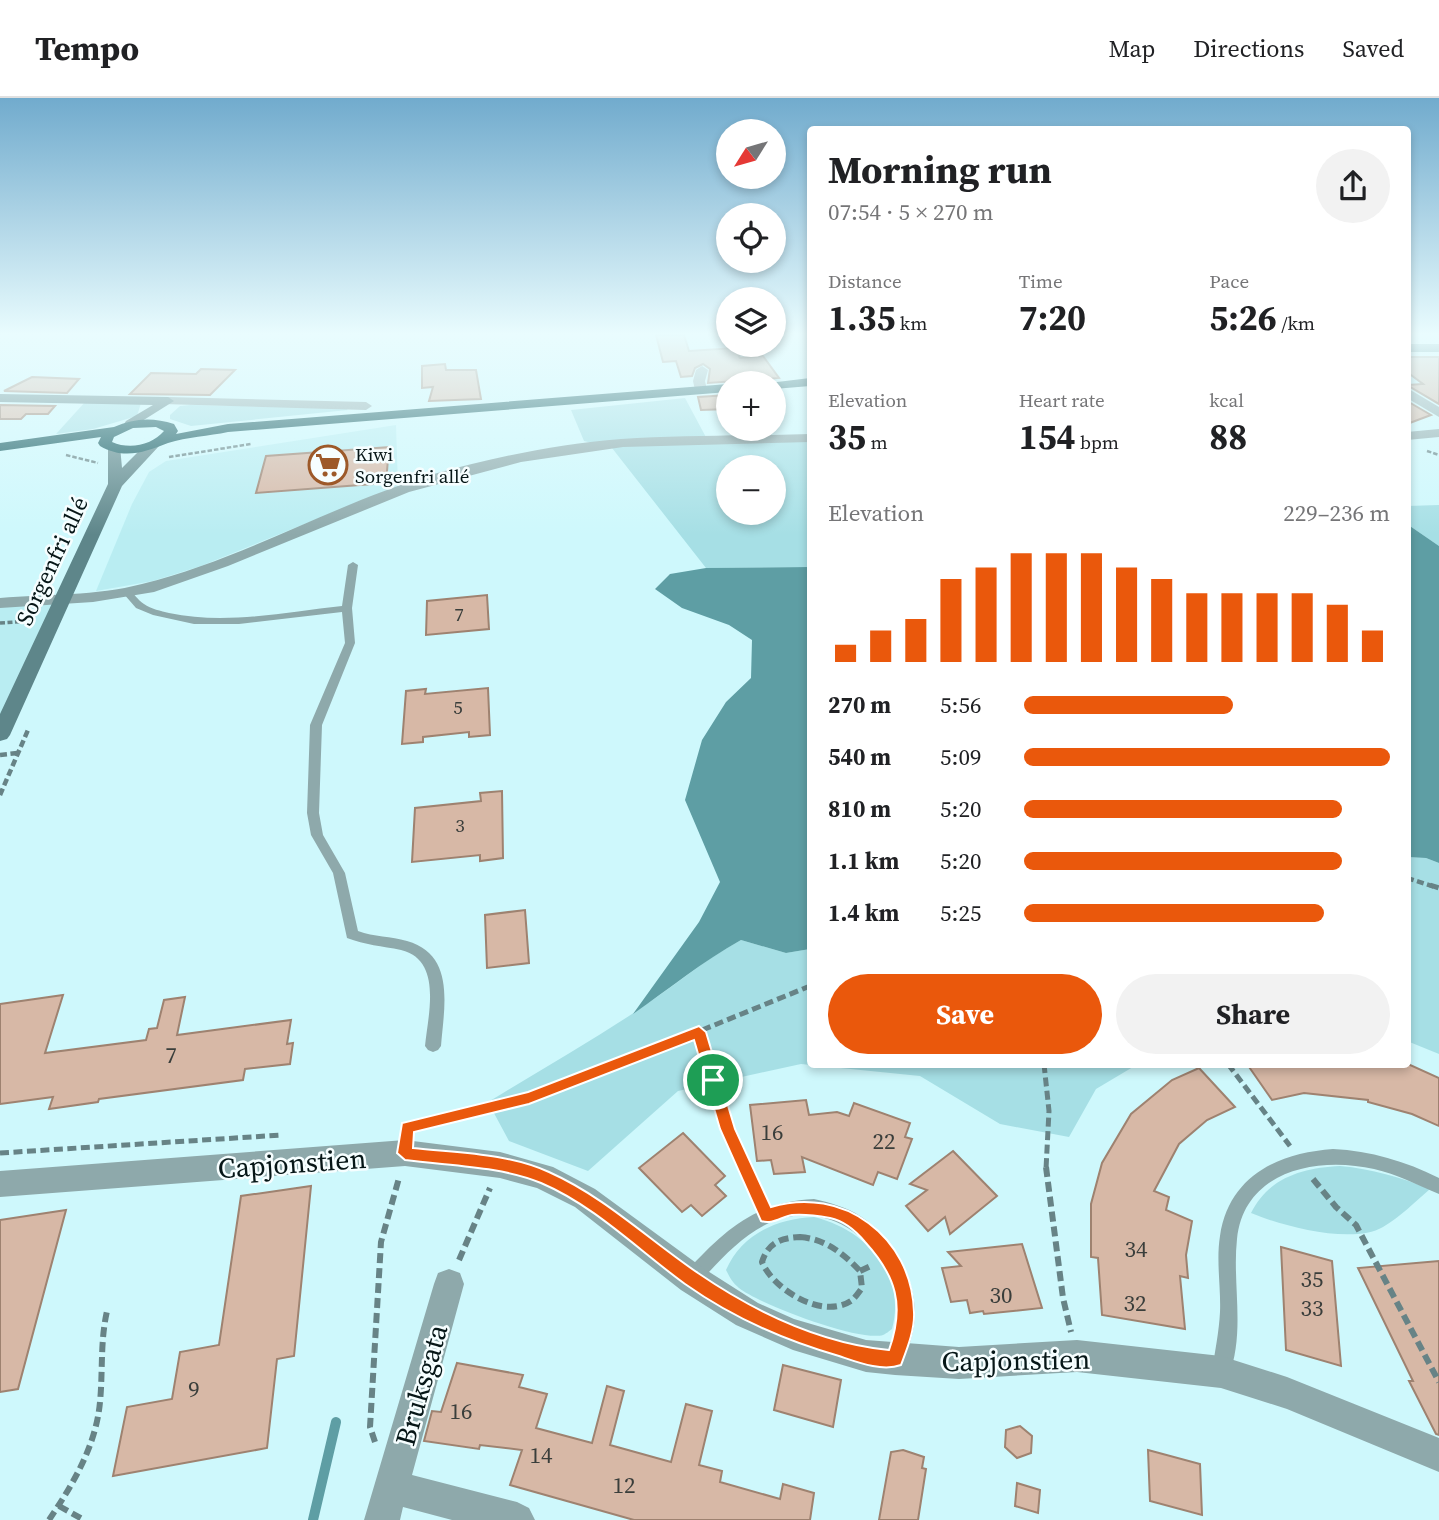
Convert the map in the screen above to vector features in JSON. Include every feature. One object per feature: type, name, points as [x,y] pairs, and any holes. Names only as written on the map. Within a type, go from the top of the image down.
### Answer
[{"type":"highway","points":[[111,441],[131,425],[160,434],[560,401]]},
{"type":"highway","points":[[0,447],[111,441],[134,449],[160,434]]},
{"type":"street","points":[[131,425],[167,401]]},
{"type":"street","points":[[115,484],[160,434],[168,401]]},
{"type":"street","points":[[186,401],[366,405]]},
{"type":"street","points":[[1421,401],[1439,413]]},
{"type":"street","points":[[1411,436],[1439,433]]},
{"type":"street","points":[[0,603],[128,593],[211,568],[438,477],[510,459],[603,445],[716,436]]},
{"type":"street","points":[[786,436],[807,438]]},
{"type":"street","points":[[111,441],[115,484]]},
{"type":"street","name":"Sorgenfri allé","points":[[0,735],[115,484]]},
{"type":"street","name":"Capjonstien","points":[[0,1184],[402,1136],[543,1176],[585,1198],[692,1279],[747,1314],[793,1334],[866,1356],[895,1359],[959,1363],[1077,1356],[1221,1372],[1287,1393],[1439,1455]]},
{"type":"street","name":"Bruksgata","points":[[382,1520],[449,1284]]},
{"type":"street","points":[[393,1487],[517,1520]]},
{"type":"lane","points":[[353,565],[347,608],[350,643],[316,725],[314,827],[340,873],[352,934],[364,939],[418,949],[430,959],[436,985],[433,1046]]},
{"type":"lane","points":[[128,593],[139,606],[194,621],[239,621],[347,608]]},
{"type":"lane","points":[[1221,1372],[1229,1306],[1228,1236],[1236,1209],[1249,1189],[1263,1177],[1299,1159],[1346,1156],[1398,1168],[1439,1186]]},
{"type":"lane","points":[[692,1279],[732,1238],[767,1216],[793,1208],[831,1210],[863,1228],[889,1257],[904,1292],[906,1314],[905,1328],[895,1359]]},
{"type":"path","points":[[0,623],[52,619]]},
{"type":"path","points":[[0,755],[18,753]]},
{"type":"path","points":[[1411,878],[1439,888]]},
{"type":"path","points":[[393,1487],[370,1427],[381,1242],[402,1136],[529,1098],[807,987]]},
{"type":"path","points":[[699,1032],[727,1129],[767,1216]]},
{"type":"path","points":[[1044,1068],[1049,1111],[1046,1176],[1063,1298],[1077,1356]]},
{"type":"path","points":[[1231,1068],[1320,1189],[1356,1225],[1439,1382]]},
{"type":"path","points":[[0,1153],[285,1135]]},
{"type":"path","points":[[449,1284],[500,1165]]},
{"type":"path","points":[[807,1237],[830,1246],[860,1271],[862,1288],[854,1300],[848,1304],[824,1306],[798,1297],[772,1282],[765,1275],[760,1260],[776,1242],[807,1237]]},
{"type":"path","points":[[860,1271],[889,1257]]},
{"type":"path","points":[[49,1520],[74,1483],[91,1448],[99,1412],[101,1342],[107,1311]]},
{"type":"path","points":[[58,1506],[84,1520]]},
{"type":"shaded area","points":[[86,401],[141,403],[137,416],[93,429],[56,434]]},
{"type":"shaded area","points":[[653,401],[687,401],[708,441],[786,441],[786,438],[807,437],[807,567],[706,568],[612,448],[584,441],[571,410]]},
{"type":"shaded area","points":[[180,406],[348,410],[191,426],[170,419],[170,415]]},
{"type":"shaded area","points":[[396,425],[398,486],[201,566],[153,581],[96,591],[132,504],[149,472],[166,461]]},
{"type":"shaded area","points":[[1439,505],[1439,546],[1411,527],[1411,506]]},
{"type":"shaded area","points":[[1411,527],[1439,546],[1439,863],[1426,858],[1411,857]]},
{"type":"shaded area","points":[[807,567],[807,950],[786,953],[741,940],[633,1014],[699,922],[720,882],[685,800],[702,740],[726,702],[751,678],[752,640],[729,625],[682,608],[655,589],[670,574],[706,568]]},
{"type":"shaded area","points":[[62,599],[0,735],[0,603]]},
{"type":"shaded area","points":[[1411,857],[1426,858],[1439,863],[1439,1054],[1411,1043]]},
{"type":"shaded area","points":[[741,940],[786,953],[807,950],[807,1065],[678,1091],[588,1171],[509,1141],[488,1102],[617,1024],[713,956]]},
{"type":"shaded area","points":[[841,1068],[1131,1068],[1096,1089],[1069,1137],[1000,1124],[920,1076]]},
{"type":"shaded area","points":[[1340,1166],[1386,1174],[1430,1189],[1395,1219],[1370,1232],[1317,1232],[1251,1213],[1267,1191],[1288,1177],[1313,1169]]},
{"type":"shaded area","points":[[814,1217],[850,1232],[878,1257],[893,1290],[895,1309],[892,1329],[885,1334],[871,1336],[853,1333],[809,1320],[750,1295],[730,1278],[726,1270],[733,1257],[751,1238],[786,1221]]},
{"type":"building","points":[[699,401],[716,401],[716,409],[701,410]]},
{"type":"building","points":[[1411,403],[1431,415],[1411,422]]},
{"type":"building","points":[[0,405],[55,406],[48,414],[26,414],[21,419],[0,419]]},
{"type":"building","points":[[389,447],[386,483],[256,493],[266,456]]},
{"type":"building","points":[[487,595],[489,629],[426,635],[427,601]]},
{"type":"building","points":[[488,688],[490,735],[469,737],[469,732],[423,737],[423,742],[402,744],[406,691],[426,689],[425,694]]},
{"type":"building","points":[[502,791],[503,858],[480,861],[480,855],[412,862],[415,808],[481,801],[480,793]]},
{"type":"building","points":[[525,910],[529,963],[487,968],[485,915]]},
{"type":"building","points":[[63,995],[45,1053],[146,1040],[149,1029],[157,1028],[164,1000],[185,997],[177,1035],[291,1020],[287,1044],[293,1043],[290,1064],[245,1069],[243,1080],[99,1099],[98,1102],[49,1109],[53,1097],[0,1104],[0,1004]]},
{"type":"building","points":[[1411,1065],[1439,1078],[1439,1126],[1368,1100],[1304,1093],[1272,1100],[1250,1068],[1411,1068]]},
{"type":"building","points":[[1199,1068],[1235,1107],[1207,1120],[1179,1144],[1154,1191],[1169,1197],[1166,1210],[1192,1221],[1186,1255],[1188,1278],[1180,1276],[1185,1329],[1102,1315],[1098,1258],[1091,1257],[1091,1204],[1102,1163],[1131,1114],[1172,1080]]},
{"type":"building","points":[[806,1100],[809,1115],[837,1112],[849,1116],[854,1103],[910,1123],[905,1137],[912,1139],[897,1179],[878,1172],[873,1185],[802,1157],[805,1172],[774,1174],[771,1160],[757,1161],[750,1105]]},
{"type":"building","points":[[683,1133],[725,1176],[715,1185],[726,1196],[702,1216],[691,1205],[682,1212],[639,1168]]},
{"type":"building","points":[[953,1151],[997,1196],[950,1234],[945,1217],[928,1231],[906,1206],[927,1190],[910,1184]]},
{"type":"building","points":[[311,1186],[294,1356],[277,1359],[267,1448],[113,1476],[127,1407],[172,1399],[180,1352],[219,1345],[241,1196]]},
{"type":"building","points":[[66,1210],[18,1389],[0,1392],[0,1220]]},
{"type":"building","points":[[1022,1244],[1042,1308],[984,1314],[983,1311],[970,1313],[967,1300],[951,1302],[942,1268],[961,1266],[948,1252]]},
{"type":"building","points":[[1281,1247],[1332,1261],[1341,1366],[1286,1350]]},
{"type":"building","points":[[1439,1261],[1439,1435],[1436,1434],[1409,1381],[1413,1381],[1358,1268]]},
{"type":"building","points":[[457,1363],[523,1375],[519,1387],[547,1394],[536,1428],[592,1443],[607,1386],[624,1391],[610,1445],[671,1462],[686,1404],[712,1411],[699,1465],[722,1471],[720,1482],[780,1499],[783,1484],[814,1493],[810,1520],[634,1520],[510,1485],[522,1450],[480,1445],[479,1449],[424,1441],[432,1411],[441,1412]]},
{"type":"building","points":[[783,1365],[841,1380],[833,1427],[774,1410]]},
{"type":"building","points":[[1020,1426],[1032,1436],[1031,1453],[1017,1458],[1005,1447],[1006,1430]]},
{"type":"building","points":[[903,1450],[924,1457],[922,1468],[926,1469],[918,1520],[879,1520],[891,1452]]},
{"type":"building","points":[[1148,1450],[1200,1464],[1202,1515],[1150,1501]]},
{"type":"building","points":[[1017,1483],[1040,1490],[1038,1513],[1015,1506]]},
{"type":"waterway","points":[[313,1520],[336,1422]]},
{"type":"place","name":"Kiwi Sorgenfri allé","points":[[328,465]]},
{"type":"route","points":[[699,1032],[713,1080],[727,1129],[767,1216],[793,1208],[831,1210],[863,1228],[889,1257],[898,1272],[904,1292],[906,1314],[905,1328],[895,1359],[866,1356],[793,1334],[747,1314],[692,1279],[585,1198],[543,1176],[500,1165],[405,1153],[407,1127],[529,1098],[699,1032]]}]
